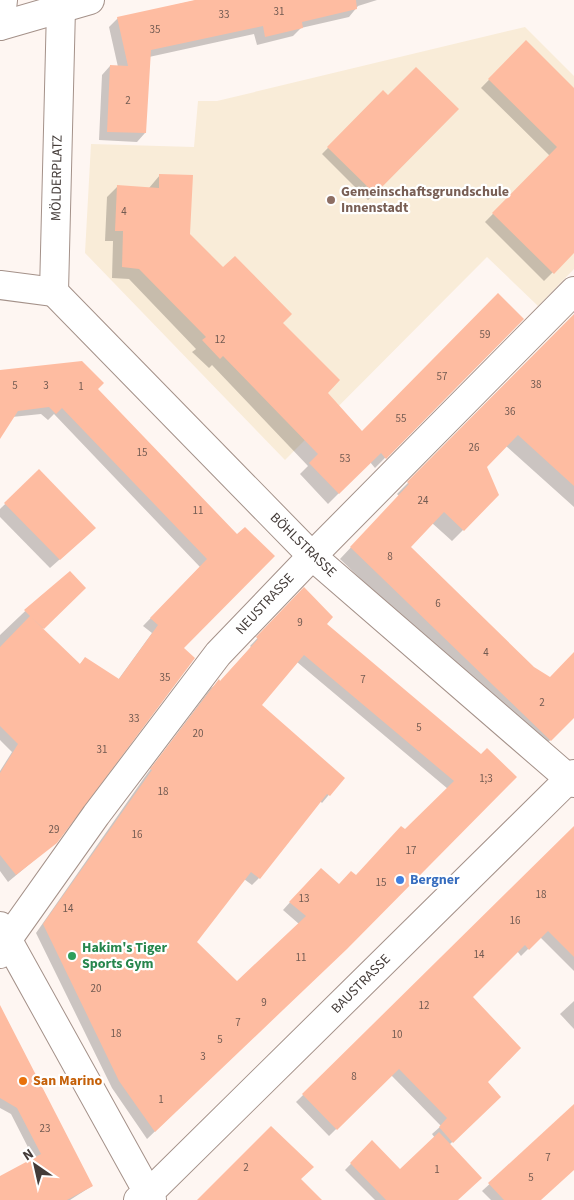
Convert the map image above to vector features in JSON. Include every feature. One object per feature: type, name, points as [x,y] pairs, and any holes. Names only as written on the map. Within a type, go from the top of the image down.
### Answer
[{"type":"street","points":[[3,0],[0,26],[61,4],[90,0]]},
{"type":"street","name":"MÖLDERPLATZ","points":[[54,292],[61,4]]},
{"type":"street","points":[[0,285],[54,292]]},
{"type":"street","name":"NEUSTRASSE","points":[[3,940],[218,654],[312,556],[574,291]]},
{"type":"street","name":"BÖHLSTRASSE","points":[[54,292],[312,556],[573,778]]},
{"type":"street","name":"BAUSTRASSE","points":[[146,1198],[573,778]]},
{"type":"street","points":[[3,940],[146,1198]]},
{"type":"shaded area","name":"Gemeinschaftsgrundschule Innenstadt","points":[[525,27],[574,76],[574,269],[538,306],[487,257],[285,460],[85,253],[91,144],[194,147],[198,101],[217,101]]},
{"type":"building","points":[[195,0],[356,0],[357,9],[302,22],[303,28],[265,37],[263,26],[151,50],[146,133],[107,132],[110,65],[128,66],[117,17]]},
{"type":"building","points":[[526,40],[574,88],[574,253],[554,274],[492,213],[557,147],[488,79]]},
{"type":"building","points":[[416,67],[459,109],[375,194],[327,147],[383,90],[388,95]]},
{"type":"building","points":[[159,174],[193,175],[190,234],[223,267],[235,256],[292,314],[283,323],[340,380],[328,393],[362,431],[498,293],[524,319],[386,459],[381,453],[339,494],[309,463],[318,454],[223,356],[220,359],[202,340],[206,337],[139,269],[122,267],[123,231],[115,231],[117,185],[159,188]]},
{"type":"building","points":[[574,314],[574,486],[518,435],[487,467],[499,495],[464,531],[444,512],[411,547],[534,667],[550,677],[574,652],[574,718],[551,741],[350,547],[409,484],[407,482]]},
{"type":"building","points":[[82,361],[104,383],[98,389],[237,534],[245,527],[275,556],[184,648],[195,658],[57,843],[16,875],[0,855],[0,773],[18,744],[0,726],[0,647],[30,616],[24,610],[70,571],[86,588],[44,629],[31,617],[80,664],[85,657],[119,679],[158,625],[150,618],[207,559],[62,408],[56,414],[49,407],[18,411],[0,439],[0,370]]},
{"type":"building","points":[[39,469],[96,528],[60,560],[4,503]]},
{"type":"building","points":[[304,587],[333,617],[327,624],[481,754],[487,748],[517,777],[347,949],[155,1132],[119,1081],[43,924],[152,770],[150,769],[219,679],[220,681],[258,639],[256,637]],"holes":[[[304,655],[454,781],[405,829],[401,826],[356,875],[351,871],[339,884],[321,868],[289,902],[306,916],[237,981],[197,942],[251,872],[260,879],[327,794],[330,796],[345,778],[262,705]]]},
{"type":"building","points":[[574,826],[574,957],[548,931],[529,950],[525,945],[473,997],[521,1048],[488,1082],[501,1097],[453,1143],[439,1127],[447,1118],[399,1069],[337,1130],[302,1094]]},
{"type":"building","points":[[0,1005],[93,1186],[67,1200],[0,1200],[0,1176],[41,1154],[17,1108],[0,1098]]},
{"type":"building","points":[[574,1104],[574,1170],[541,1200],[504,1200],[488,1183]]},
{"type":"building","points":[[271,1126],[314,1167],[301,1179],[322,1200],[197,1200]]},
{"type":"building","points":[[439,1132],[482,1178],[458,1200],[386,1200],[350,1163],[372,1140],[400,1169]]},
{"type":"place","name":"Gemeinschaftsgrundschule Innenstadt","points":[[331,200]]},
{"type":"place","name":"Bergner","points":[[400,880]]},
{"type":"place","name":"Hakim's Tiger Sports Gym","points":[[72,956]]},
{"type":"place","name":"San Marino","points":[[23,1081]]}]
